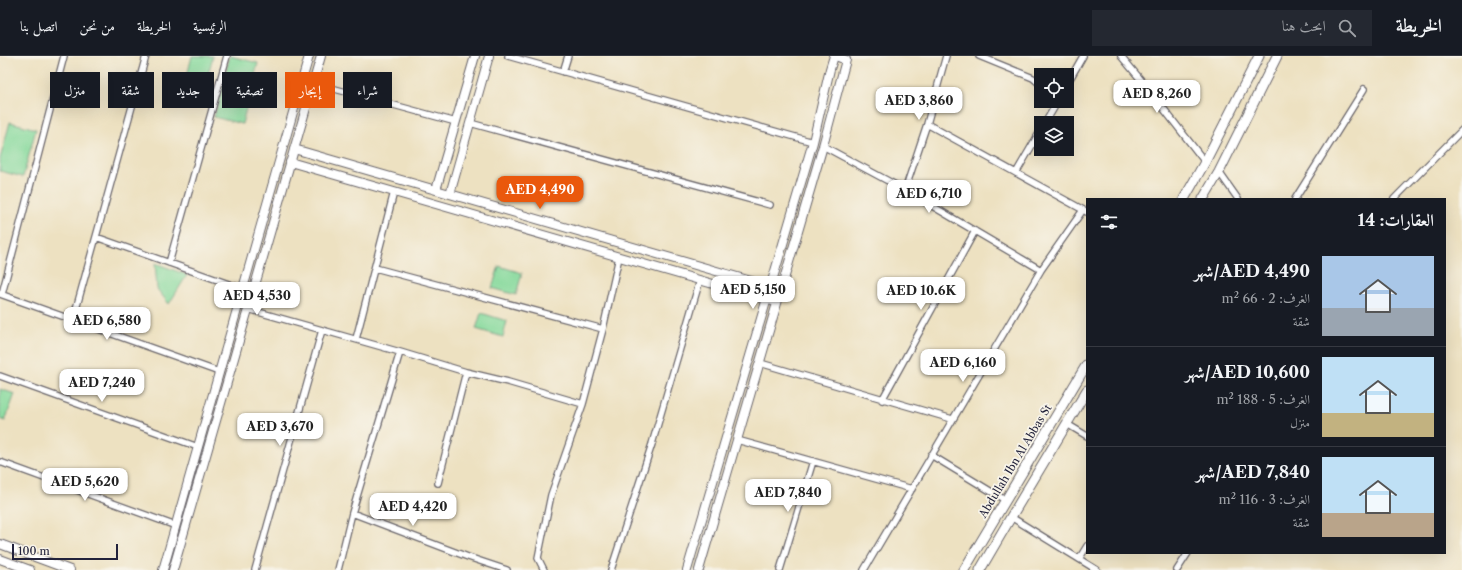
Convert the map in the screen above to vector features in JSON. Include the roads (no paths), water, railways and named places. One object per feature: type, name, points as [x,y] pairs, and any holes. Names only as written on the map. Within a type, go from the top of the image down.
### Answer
[{"type":"main road","points":[[1185,198],[1205,162],[1259,56]]},
{"type":"main road","points":[[1204,198],[1219,172],[1277,56]]},
{"type":"main road","name":"Abdullah Ibn Al Abbas St","points":[[964,570],[1086,366]]},
{"type":"main road","points":[[980,570],[1086,392]]},
{"type":"street","points":[[64,56],[1,294],[219,372]]},
{"type":"street","points":[[73,320],[146,56]]},
{"type":"street","points":[[169,263],[227,56]]},
{"type":"street","points":[[163,570],[309,56]]},
{"type":"street","points":[[316,72],[321,56]]},
{"type":"street","points":[[436,190],[475,56]]},
{"type":"street","points":[[450,194],[489,56]]},
{"type":"street","points":[[508,56],[813,142]]},
{"type":"street","points":[[564,72],[568,56]]},
{"type":"street","points":[[687,570],[813,142],[830,69],[835,56],[846,60],[823,146],[699,570]]},
{"type":"street","points":[[905,190],[927,124],[946,56]]},
{"type":"street","points":[[979,56],[1034,79]]},
{"type":"street","points":[[1074,72],[1083,56]]},
{"type":"street","points":[[1121,56],[1205,162]]},
{"type":"street","points":[[335,89],[456,122]]},
{"type":"street","points":[[1296,198],[1364,89]]},
{"type":"street","points":[[173,570],[306,108]]},
{"type":"street","points":[[470,123],[770,205]]},
{"type":"street","points":[[864,570],[1041,270],[1085,211],[927,124]]},
{"type":"street","points":[[1395,198],[1462,130]]},
{"type":"street","points":[[1016,173],[1034,142]]},
{"type":"street","points":[[823,146],[905,190],[1041,270]]},
{"type":"street","points":[[294,149],[781,290]]},
{"type":"street","points":[[290,162],[778,302]]},
{"type":"street","points":[[1219,172],[1237,198]]},
{"type":"street","points":[[356,339],[394,192]]},
{"type":"street","points":[[882,400],[975,231]]},
{"type":"street","points":[[96,237],[243,289]]},
{"type":"street","points":[[544,570],[538,558],[551,494],[583,404],[620,257]]},
{"type":"street","points":[[374,268],[603,329]]},
{"type":"street","points":[[611,570],[652,444],[700,280]]},
{"type":"street","points":[[248,309],[583,404]]},
{"type":"street","points":[[255,570],[322,330]]},
{"type":"street","points":[[338,570],[352,513],[400,352]]},
{"type":"street","points":[[760,363],[882,400],[952,419]]},
{"type":"street","points":[[438,483],[466,372]]},
{"type":"street","points":[[0,376],[198,447]]},
{"type":"street","points":[[1067,424],[1086,435]]},
{"type":"street","points":[[737,440],[912,489]]},
{"type":"street","points":[[932,455],[1005,500]]},
{"type":"street","points":[[780,570],[813,461]]},
{"type":"street","points":[[0,462],[176,526]]},
{"type":"street","points":[[352,513],[468,557],[507,570]]},
{"type":"street","points":[[1011,516],[1097,570]]},
{"type":"street","points":[[0,544],[70,570]]},
{"type":"street","points":[[1079,559],[1086,548]]},
{"type":"street","points":[[1177,570],[1187,554]]},
{"type":"street","points":[[0,559],[30,570]]}]
